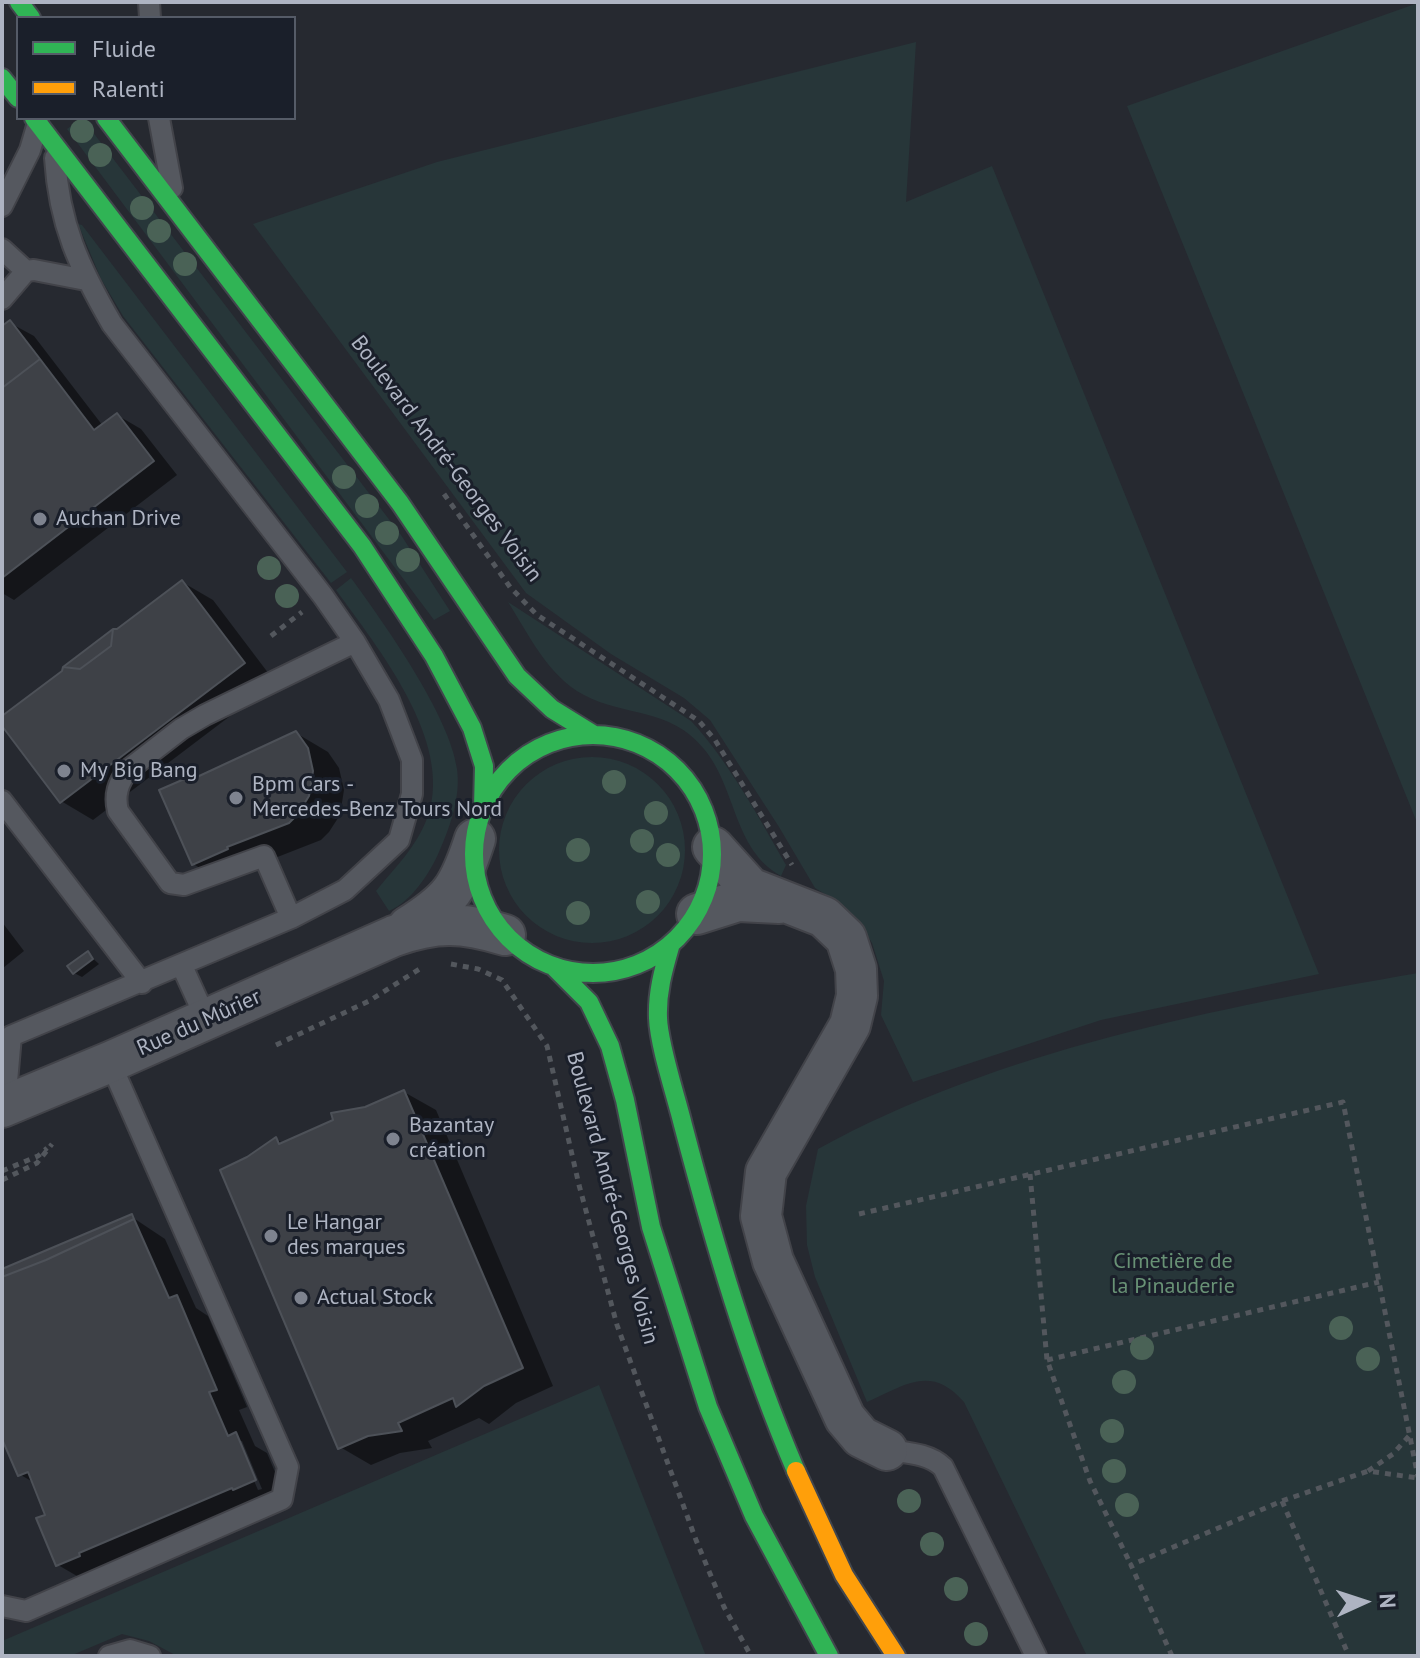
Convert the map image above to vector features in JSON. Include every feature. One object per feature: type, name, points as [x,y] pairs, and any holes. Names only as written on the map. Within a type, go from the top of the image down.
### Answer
[{"type":"main road","points":[[2,78],[16,96]]},
{"type":"main road","points":[[108,120],[400,503],[517,676],[532,694],[559,715],[594,735]]},
{"type":"main road","points":[[36,121],[346,525],[396,595],[434,656],[472,728],[484,766],[479,824],[476,874],[486,907],[505,935],[519,949],[554,967],[588,974],[617,972],[645,962],[670,947],[697,914],[709,881],[713,847],[701,803],[675,767],[629,740],[594,735],[559,740],[527,755],[501,778],[479,824]]},
{"type":"main road","points":[[670,947],[659,986],[658,1022],[727,1289],[766,1404],[794,1471],[839,1566],[896,1656]]},
{"type":"main road","name":"Boulevard André-Georges Voisin","points":[[554,967],[588,1002],[602,1027],[621,1089],[660,1257],[696,1373],[719,1435],[765,1540],[829,1656]]},
{"type":"street","name":"Rue du Mûrier","points":[[394,936],[435,910],[453,892],[464,874],[479,824]]},
{"type":"street","points":[[713,847],[750,888],[791,887],[846,938],[856,969],[857,996],[850,1025],[766,1172],[761,1216],[773,1261],[845,1418],[861,1437],[887,1450]]},
{"type":"street","points":[[697,914],[738,901],[757,900],[791,887]]},
{"type":"street","name":"Rue du Mûrier","points":[[3,1106],[423,926],[445,923],[505,935]]},
{"type":"lane","points":[[159,120],[177,212]]},
{"type":"lane","points":[[2,206],[30,150],[36,121]]},
{"type":"lane","points":[[3,1106],[11,1036],[182,966],[291,918],[345,890],[399,840],[412,794],[412,760],[389,700],[355,642],[323,596],[112,324],[86,280],[58,199],[55,146]]},
{"type":"lane","points":[[2,249],[26,271]]},
{"type":"lane","points":[[2,299],[26,271],[86,280]]},
{"type":"lane","points":[[291,918],[264,856],[184,885],[176,885],[165,879],[118,811],[117,790],[128,770],[181,729],[355,642]]},
{"type":"lane","points":[[2,801],[142,983]]},
{"type":"lane","points":[[182,966],[206,1019]]},
{"type":"lane","points":[[2,1606],[26,1611],[282,1499],[288,1467],[110,1062]]},
{"type":"lane","points":[[887,1450],[935,1459],[943,1467],[1036,1656]]},
{"type":"lane","points":[[109,1656],[130,1650],[150,1656]]},
{"type":"path","name":"Boulevard André-Georges Voisin","points":[[436,483],[510,587],[530,608],[699,721],[715,740],[791,887]]},
{"type":"path","points":[[271,636],[308,607]]},
{"type":"path","name":"Boulevard André-Georges Voisin","points":[[446,963],[478,969],[502,980],[547,1046],[579,1185],[617,1325],[696,1540],[724,1607],[751,1656]]},
{"type":"path","points":[[276,1045],[369,1001],[422,967],[434,965]]},
{"type":"path","points":[[859,1214],[1343,1102],[1418,1477],[1368,1471]]},
{"type":"path","points":[[2,1171],[38,1156],[52,1144],[37,1163],[2,1180]]},
{"type":"path","points":[[1030,1174],[1047,1360],[1090,1481],[1172,1656]]},
{"type":"path","points":[[1047,1360],[1379,1282]]},
{"type":"path","points":[[1131,1565],[1282,1501],[1368,1471],[1393,1454],[1409,1435]]},
{"type":"path","points":[[1282,1501],[1349,1656]]},
{"type":"green space","points":[[1418,3],[1418,825],[1127,106]]},
{"type":"green space","points":[[916,42],[906,202],[992,166],[1319,974],[1101,1020],[913,1082],[881,1015],[884,981],[872,943],[858,921],[841,904],[815,888],[710,720],[684,698],[611,654],[526,593],[253,224],[437,162]]},
{"type":"green space","points":[[84,120],[401,535],[450,611],[434,620],[67,129]]},
{"type":"green space","points":[[78,224],[82,225],[347,572],[331,583],[123,316],[101,279]]},
{"type":"green space","points":[[351,578],[429,697],[452,747],[457,769],[454,812],[435,860],[412,894],[389,911],[376,891],[412,847],[428,816],[433,787],[430,757],[407,696],[336,590]]},
{"type":"green space","points":[[508,602],[691,721],[730,771],[765,828],[786,865],[781,876],[753,850],[715,765],[704,749],[677,726],[662,719],[600,702],[571,687],[540,654]]},
{"type":"green space","points":[[592,757],[628,764],[658,784],[678,814],[685,850],[678,886],[658,916],[628,936],[592,943],[556,936],[526,916],[506,886],[499,850],[506,814],[526,784],[556,764]]},
{"type":"green space","name":"Cimetière de la Pinauderie","points":[[1418,973],[1418,1656],[1087,1656],[964,1402],[940,1384],[917,1381],[867,1402],[815,1277],[807,1245],[806,1206],[818,1149],[887,1114],[1034,1059],[1187,1018]]},
{"type":"green space","points":[[599,1385],[706,1656],[177,1656],[149,1641],[122,1634],[70,1656],[2,1656],[2,1641]]},
{"type":"building","points":[[10,320],[40,359],[2,388],[2,326]]},
{"type":"building","name":"Auchan Drive","points":[[40,359],[94,430],[117,413],[154,461],[2,578],[2,388]]},
{"type":"building","points":[[182,580],[245,663],[60,803],[2,726],[2,716],[62,671],[63,667],[80,669],[111,646],[113,629]]},
{"type":"building","points":[[113,629],[111,646],[80,669],[63,667]]},
{"type":"building","name":"Bpm Cars - Mercedes-Benz Tours Nord","points":[[296,731],[308,748],[313,771],[309,796],[298,814],[289,823],[227,847],[192,865],[159,790],[196,774],[197,777]]},
{"type":"building","points":[[88,951],[93,959],[73,974],[67,966]]},
{"type":"building","points":[[404,1090],[523,1368],[484,1386],[456,1407],[453,1398],[398,1423],[402,1431],[368,1436],[338,1449],[220,1170],[247,1157],[276,1137],[279,1144],[333,1120],[331,1113],[365,1107]]},
{"type":"building","points":[[132,1214],[134,1219],[2,1277],[2,1269]]},
{"type":"building","points":[[134,1219],[169,1298],[177,1295],[217,1390],[209,1392],[228,1436],[236,1432],[256,1480],[79,1553],[80,1556],[56,1566],[36,1518],[45,1515],[28,1472],[18,1476],[2,1439],[2,1277]]},
{"type":"traffic: fast","points":[[19,2],[30,16]]},
{"type":"traffic: fast","points":[[2,78],[16,96]]},
{"type":"traffic: fast","points":[[36,120],[362,546],[434,656],[472,728],[484,766],[483,808]]},
{"type":"traffic: fast","points":[[108,120],[400,503],[517,676],[552,709],[594,735]]},
{"type":"traffic: fast","points":[[593,735],[616,737],[639,744],[677,770],[703,808],[710,831],[712,854],[710,877],[703,900],[677,938],[639,964],[616,971],[593,973],[570,971],[547,964],[509,938],[483,900],[476,877],[474,854],[476,831],[483,808],[509,770],[547,744],[570,737],[593,735]]},
{"type":"traffic: fast","points":[[670,947],[658,1009],[665,1057],[733,1300],[762,1386],[796,1471]]},
{"type":"traffic: fast","points":[[554,967],[589,1002],[610,1046],[625,1100],[651,1227],[708,1407],[754,1516],[829,1656]]},
{"type":"traffic: slow","points":[[796,1471],[844,1575],[896,1656]]},
{"type":"place","name":"Auchan Drive","points":[[40,519]]},
{"type":"place","name":"My Big Bang","points":[[64,771]]},
{"type":"place","name":"Bpm Cars - Mercedes-Benz Tours Nord","points":[[236,798]]},
{"type":"place","name":"Bazantay création","points":[[393,1139]]},
{"type":"place","name":"Le Hangar des marques","points":[[271,1236]]},
{"type":"place","name":"Actual Stock","points":[[301,1298]]}]
